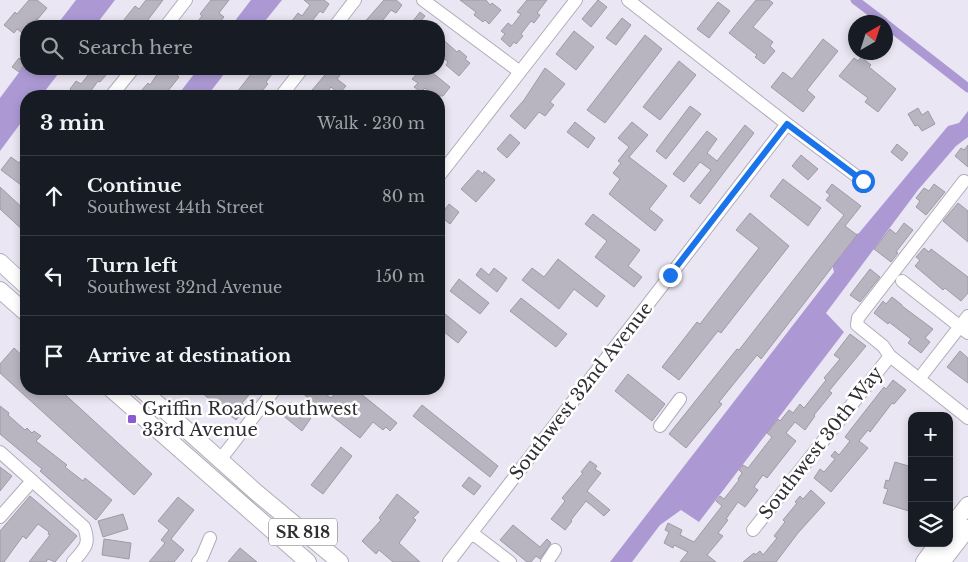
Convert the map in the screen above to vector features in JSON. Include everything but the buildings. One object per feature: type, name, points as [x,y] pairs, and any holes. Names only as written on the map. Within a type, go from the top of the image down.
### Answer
[{"type":"main road","points":[[0,262],[20,280]]},
{"type":"main road","points":[[0,290],[20,305]]},
{"type":"main road","name":"SR 818","points":[[118,395],[308,562]]},
{"type":"main road","name":"SR 818","points":[[148,395],[252,488],[340,562]]},
{"type":"main road","points":[[178,449],[210,462],[220,460]]},
{"type":"main road","points":[[214,480],[222,477],[229,478],[252,488]]},
{"type":"main road","points":[[953,524],[968,505]]},
{"type":"main road","points":[[942,562],[968,528]]},
{"type":"main road","points":[[924,562],[935,547]]},
{"type":"street","points":[[171,20],[186,0]]},
{"type":"street","points":[[340,20],[355,0]]},
{"type":"street","points":[[423,0],[520,72]]},
{"type":"street","points":[[445,168],[576,0]]},
{"type":"street","points":[[628,0],[863,181]]},
{"type":"street","points":[[117,90],[128,75]]},
{"type":"street","points":[[286,90],[297,75]]},
{"type":"street","name":"Southwest 32nd Avenue","points":[[450,562],[787,124]]},
{"type":"street","points":[[964,181],[858,318],[857,325],[883,346],[890,356],[968,418]]},
{"type":"street","points":[[902,281],[965,325],[919,379]]},
{"type":"street","name":"Southwest 30th Way","points":[[753,530],[890,356]]},
{"type":"street","points":[[220,460],[270,395]]},
{"type":"street","points":[[660,426],[680,399]]},
{"type":"street","points":[[0,452],[84,527],[88,536],[86,547],[73,562]]},
{"type":"street","points":[[0,517],[32,481]]},
{"type":"street","points":[[472,533],[510,562]]},
{"type":"street","points":[[198,562],[210,538]]},
{"type":"street","points":[[547,562],[556,550]]},
{"type":"shaded area","points":[[76,0],[115,0],[100,20],[61,20]]},
{"type":"shaded area","points":[[251,0],[282,0],[266,20],[236,20]]},
{"type":"shaded area","points":[[20,71],[20,75],[57,75],[46,90],[20,90],[20,124],[0,151],[0,98]]},
{"type":"shaded area","points":[[193,75],[223,75],[212,90],[182,90]]},
{"type":"shaded area","points":[[968,111],[968,137],[956,146],[918,190],[826,313],[844,332],[699,522],[681,510],[660,525],[632,562],[610,562],[834,272],[831,260],[850,236],[859,233],[948,126],[959,123]]},
{"type":"waterway","points":[[855,0],[875,15]]},
{"type":"waterway","points":[[893,29],[968,88]]},
{"type":"place","name":"Griffin Road/Southwest 33rd Avenue","points":[[132,419]]},
{"type":"route","points":[[670,275],[787,124],[863,181]]}]
